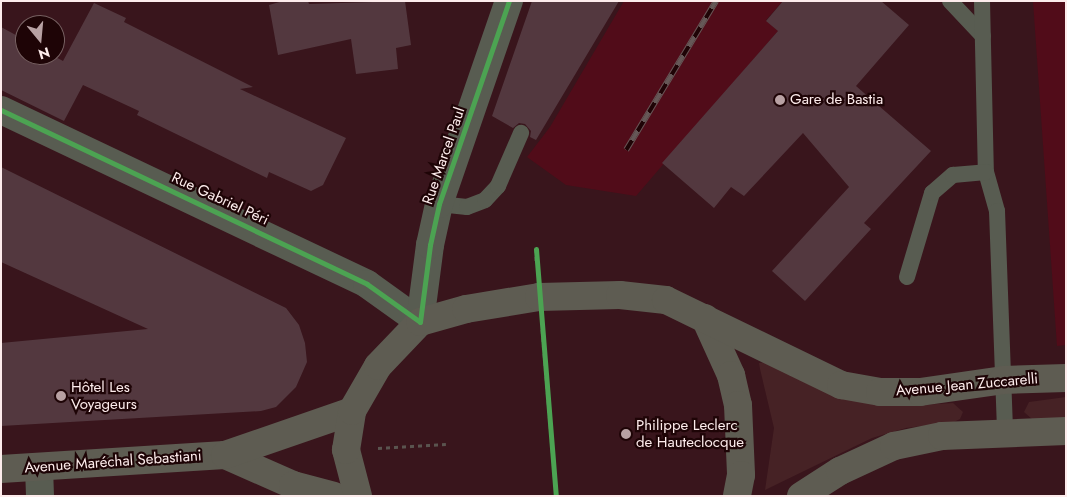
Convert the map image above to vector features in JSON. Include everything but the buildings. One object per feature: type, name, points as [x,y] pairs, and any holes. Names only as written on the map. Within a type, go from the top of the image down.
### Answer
[{"type":"main road","name":"Avenue Jean Zuccarelli","points":[[420,322],[466,309],[538,298],[620,295],[666,300],[841,385],[880,392],[920,392],[1003,380],[1066,378]]},
{"type":"main road","points":[[705,318],[732,375],[738,405],[741,475],[737,496]]},
{"type":"main road","points":[[358,496],[346,450],[352,411],[378,366],[420,322]]},
{"type":"main road","name":"Avenue Maréchal Sebastiani","points":[[1,469],[225,455],[352,411]]},
{"type":"main road","points":[[802,496],[840,471],[894,446],[942,436],[1066,431]]},
{"type":"main road","name":"Avenue Maréchal Sebastiani","points":[[225,455],[293,485],[334,496]]},
{"type":"street","name":"Rue Marcel Paul","points":[[420,322],[430,245],[440,204],[509,1]]},
{"type":"street","name":"Rue Gabriel Péri","points":[[1,110],[351,276],[420,322]]},
{"type":"street","points":[[38,467],[40,496]]},
{"type":"lane","points":[[950,1],[983,36]]},
{"type":"lane","points":[[982,1],[986,172],[997,211],[1005,434]]},
{"type":"lane","points":[[440,204],[467,207],[485,200],[498,186],[521,133]]},
{"type":"lane","points":[[907,277],[932,192],[953,175],[986,172]]},
{"type":"path","points":[[536,249],[538,298],[550,396],[556,496]]},
{"type":"shaded area","points":[[624,1],[783,1],[766,20],[778,31],[636,196],[566,185],[527,157],[550,127]]},
{"type":"shaded area","points":[[1033,1],[1066,1],[1066,345],[1057,346]]},
{"type":"shaded area","points":[[765,362],[822,390],[921,405],[953,403],[963,412],[960,419],[954,422],[906,428],[872,438],[765,490],[774,428],[759,363]]},
{"type":"shaded area","points":[[1066,397],[1066,420],[1033,420],[1024,412],[1029,402]]},
{"type":"railway","points":[[626,150],[716,1]]},
{"type":"cycle path","points":[[1,110],[367,284],[420,322],[430,245],[439,204],[509,1]]},
{"type":"cycle path","points":[[536,249],[556,496]]},
{"type":"place","name":"Gare de Bastia","points":[[780,100]]},
{"type":"place","name":"Hôtel Les Voyageurs","points":[[61,396]]},
{"type":"place","name":"Philippe Leclerc de Hauteclocque","points":[[626,434]]}]
